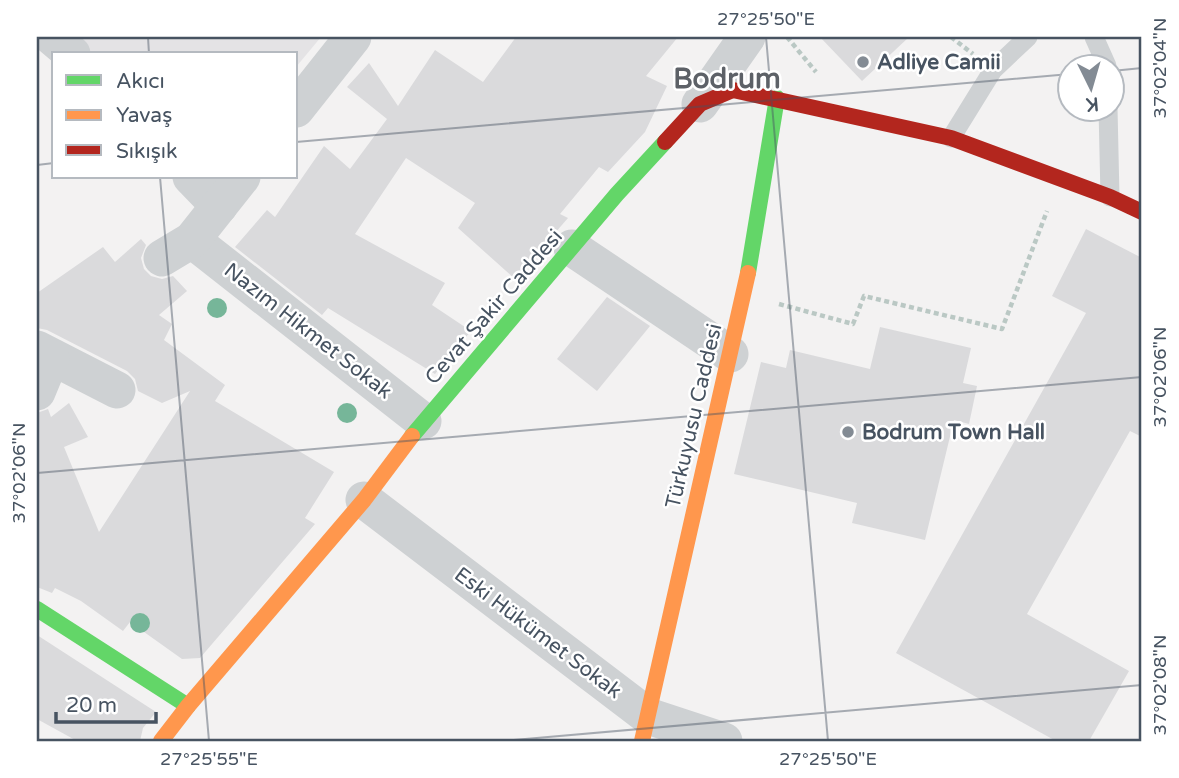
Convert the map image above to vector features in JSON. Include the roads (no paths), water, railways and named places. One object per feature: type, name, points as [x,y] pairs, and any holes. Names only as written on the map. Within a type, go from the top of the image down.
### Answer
[{"type":"main road","name":"Cevat Şakir Caddesi","points":[[161,741],[364,500],[423,421],[617,194],[700,104],[733,90],[951,138],[1110,197],[1142,212]]},
{"type":"main road","name":"Türkuyusu Caddesi","points":[[645,729],[744,294],[777,98]]},
{"type":"main road","points":[[37,609],[188,706]]},
{"type":"street","points":[[52,37],[70,52]]},
{"type":"street","points":[[298,106],[353,37]]},
{"type":"street","points":[[700,104],[747,37]]},
{"type":"street","points":[[192,178],[219,206],[241,178]]},
{"type":"street","name":"Nazım Hikmet Sokak","points":[[219,206],[177,249],[423,421]]},
{"type":"street","points":[[572,248],[730,354]]},
{"type":"street","points":[[37,392],[44,354],[117,390]]},
{"type":"street","name":"Eski Hükümet Sokak","points":[[364,500],[645,729],[724,741]]},
{"type":"lane","points":[[951,138],[993,70],[1028,37]]},
{"type":"lane","points":[[1108,122],[1110,197]]},
{"type":"place","name":"Adliye Camii","points":[[863,62]]},
{"type":"place","name":"Bodrum Town Hall","points":[[848,432]]},
{"type":"district","name":"Bodrum","points":[[727,79]]}]
